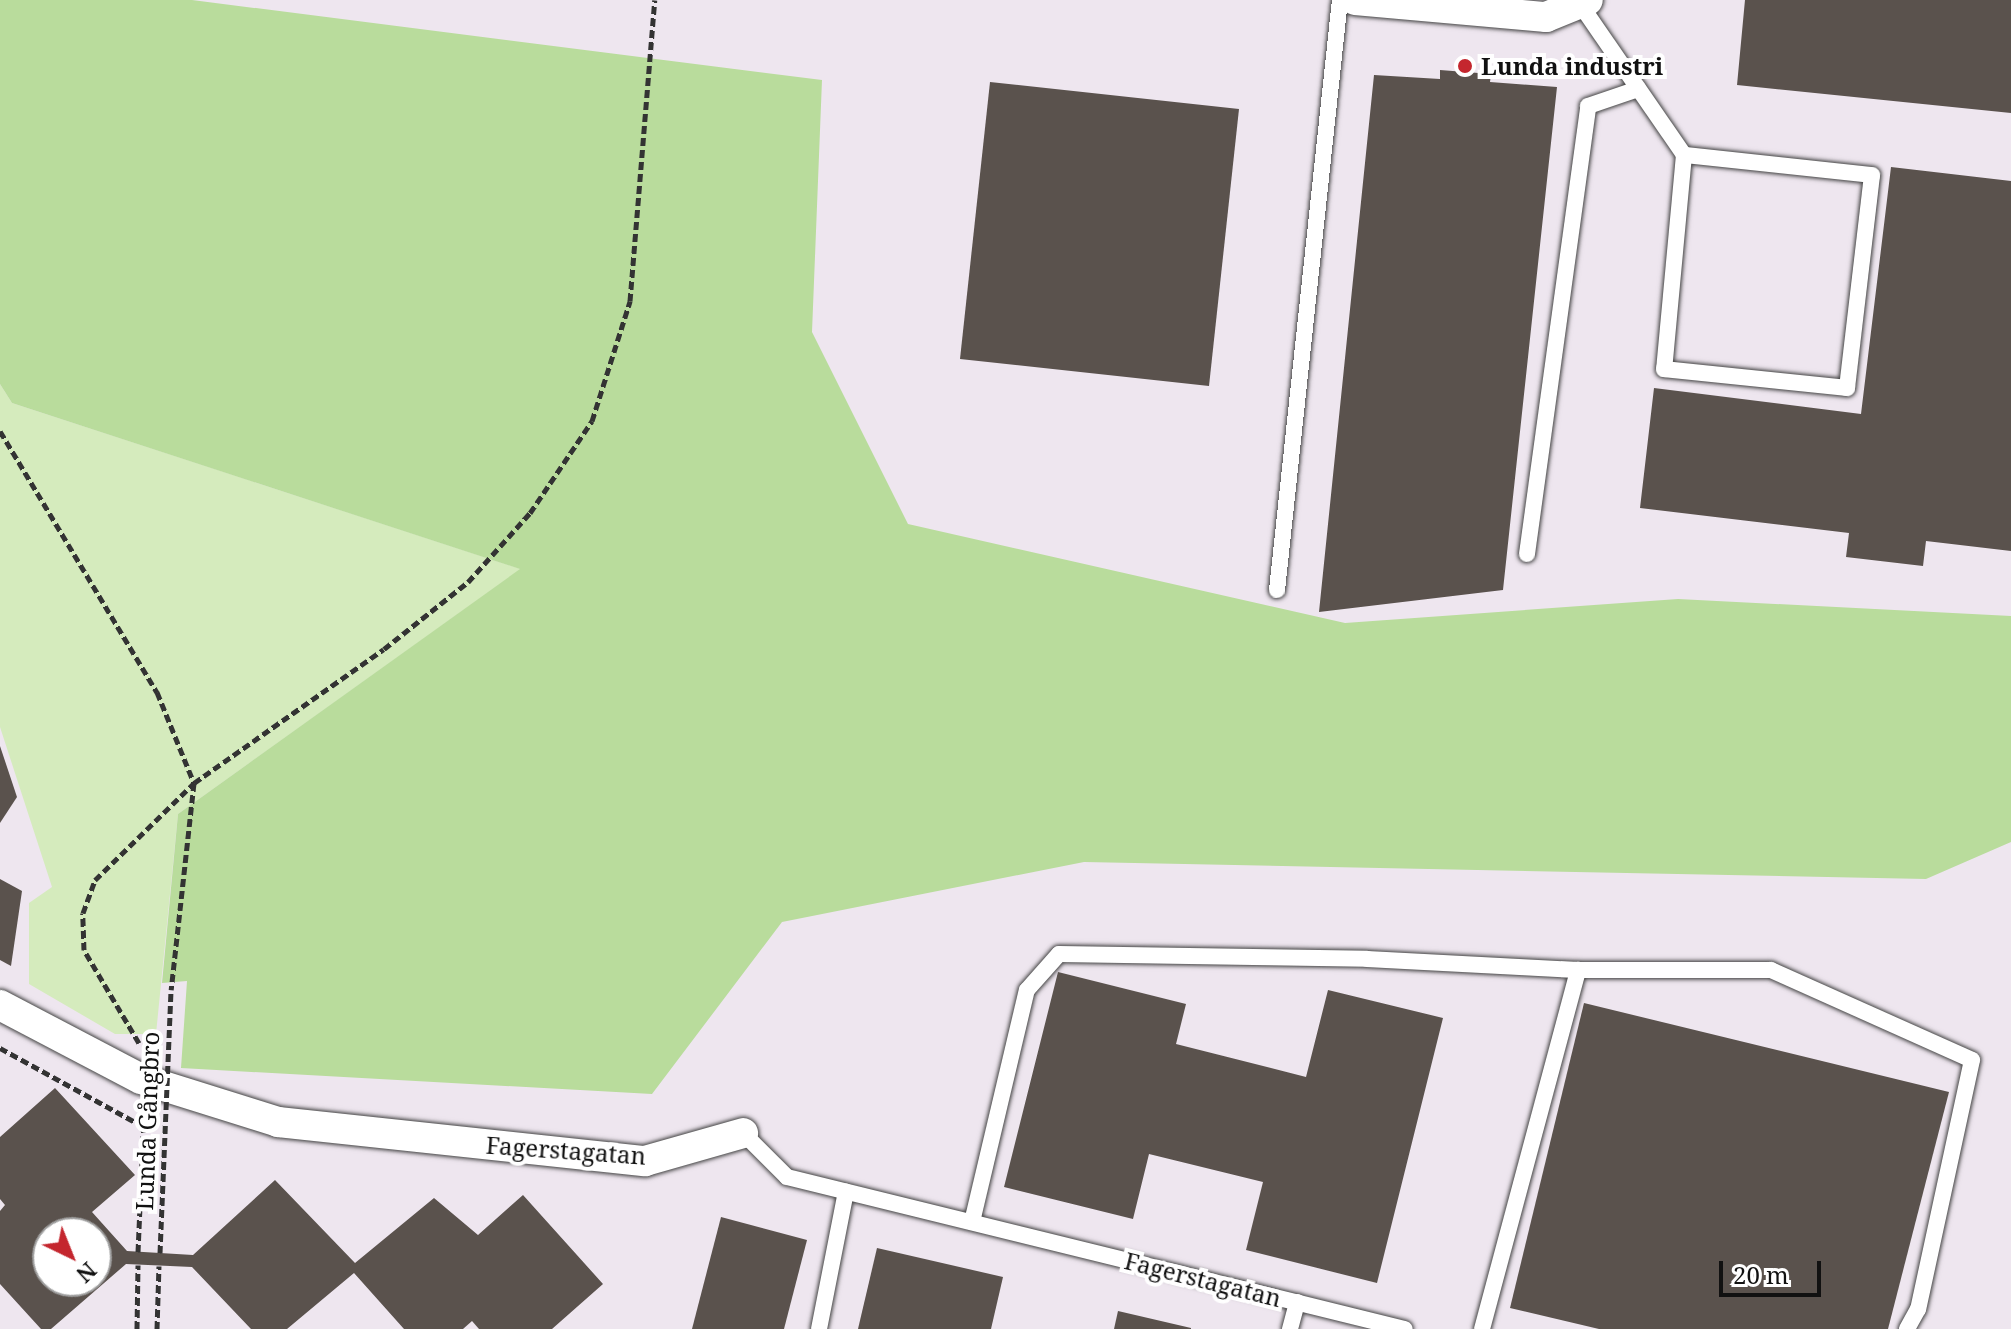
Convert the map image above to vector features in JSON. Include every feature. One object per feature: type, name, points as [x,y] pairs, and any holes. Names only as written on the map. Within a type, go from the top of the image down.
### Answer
[{"type":"street","points":[[1355,0],[1546,17],[1584,2]]},
{"type":"street","name":"Fagerstagatan","points":[[0,1005],[141,1079],[278,1122],[645,1161],[743,1133]]},
{"type":"lane","points":[[1277,590],[1340,0]]},
{"type":"lane","points":[[1584,2],[1684,155],[1664,369],[1847,388],[1872,175],[1684,155]]},
{"type":"lane","points":[[1527,554],[1588,106],[1638,89]]},
{"type":"lane","points":[[972,1222],[1027,990],[1059,954],[1367,959],[1578,970],[1771,970],[1972,1060],[1918,1309],[1907,1329]]},
{"type":"lane","points":[[1482,1329],[1578,970]]},
{"type":"lane","name":"Fagerstagatan","points":[[743,1133],[787,1177],[1405,1329]]},
{"type":"lane","points":[[819,1329],[846,1192]]},
{"type":"lane","points":[[1290,1329],[1297,1302]]},
{"type":"path","points":[[138,1252],[146,1128],[139,1037],[84,950],[83,913],[95,880],[194,783],[384,649],[468,582],[530,513],[592,421],[630,301],[655,0]]},
{"type":"path","points":[[0,431],[157,692],[194,783]]},
{"type":"path","name":"Lunda Gångbro","points":[[160,1253],[171,990],[194,783]]},
{"type":"path","points":[[0,1048],[146,1128]]},
{"type":"path","points":[[137,1329],[138,1265]]},
{"type":"path","points":[[157,1329],[159,1266]]},
{"type":"shaded area","points":[[0,0],[2011,0],[2011,1329],[0,1329]]},
{"type":"green space","points":[[0,0],[192,0],[822,80],[812,332],[908,524],[1345,623],[1678,599],[2011,616],[2011,842],[1926,879],[1084,862],[782,922],[652,1094],[181,1068],[187,981],[162,983],[178,814],[520,569],[12,403],[0,384]]},
{"type":"green space","points":[[0,384],[12,403],[521,569],[178,814],[156,1034],[115,1034],[29,984],[29,903],[52,887],[0,727]]},
{"type":"building","points":[[1745,0],[2011,0],[2011,113],[1737,85]]},
{"type":"building","points":[[1440,70],[1491,74],[1490,82],[1557,87],[1503,590],[1319,612],[1374,75],[1440,79]]},
{"type":"building","points":[[990,82],[1239,109],[1209,386],[960,359]]},
{"type":"building","points":[[1891,167],[2011,181],[2011,551],[1926,541],[1923,566],[1846,557],[1849,533],[1640,508],[1654,388],[1861,414]]},
{"type":"building","points":[[0,746],[17,797],[0,823]]},
{"type":"building","points":[[0,879],[22,891],[11,966],[0,960]]},
{"type":"building","points":[[1058,972],[1186,1004],[1176,1044],[1306,1077],[1328,990],[1443,1018],[1377,1283],[1246,1250],[1263,1182],[1149,1154],[1133,1219],[1004,1187]]},
{"type":"building","points":[[1584,1003],[1949,1092],[1888,1329],[1599,1329],[1510,1308]]},
{"type":"building","points":[[55,1088],[135,1175],[92,1212],[96,1217],[32,1217],[32,1297],[88,1297],[51,1329],[41,1329],[0,1284],[0,1211],[5,1205],[0,1199],[0,1137]]},
{"type":"building","points":[[275,1180],[355,1263],[434,1198],[478,1235],[523,1195],[603,1284],[552,1329],[479,1329],[472,1321],[463,1329],[404,1329],[354,1273],[287,1329],[251,1329],[192,1267],[126,1264],[112,1276],[112,1234],[127,1251],[193,1255]]},
{"type":"building","points":[[721,1217],[807,1240],[784,1329],[692,1329]]},
{"type":"building","points":[[877,1248],[1003,1277],[991,1329],[858,1329]]},
{"type":"building","points":[[1118,1311],[1191,1328],[1191,1329],[1114,1329]]},
{"type":"place","name":"Lunda industri","points":[[1465,66]]}]
